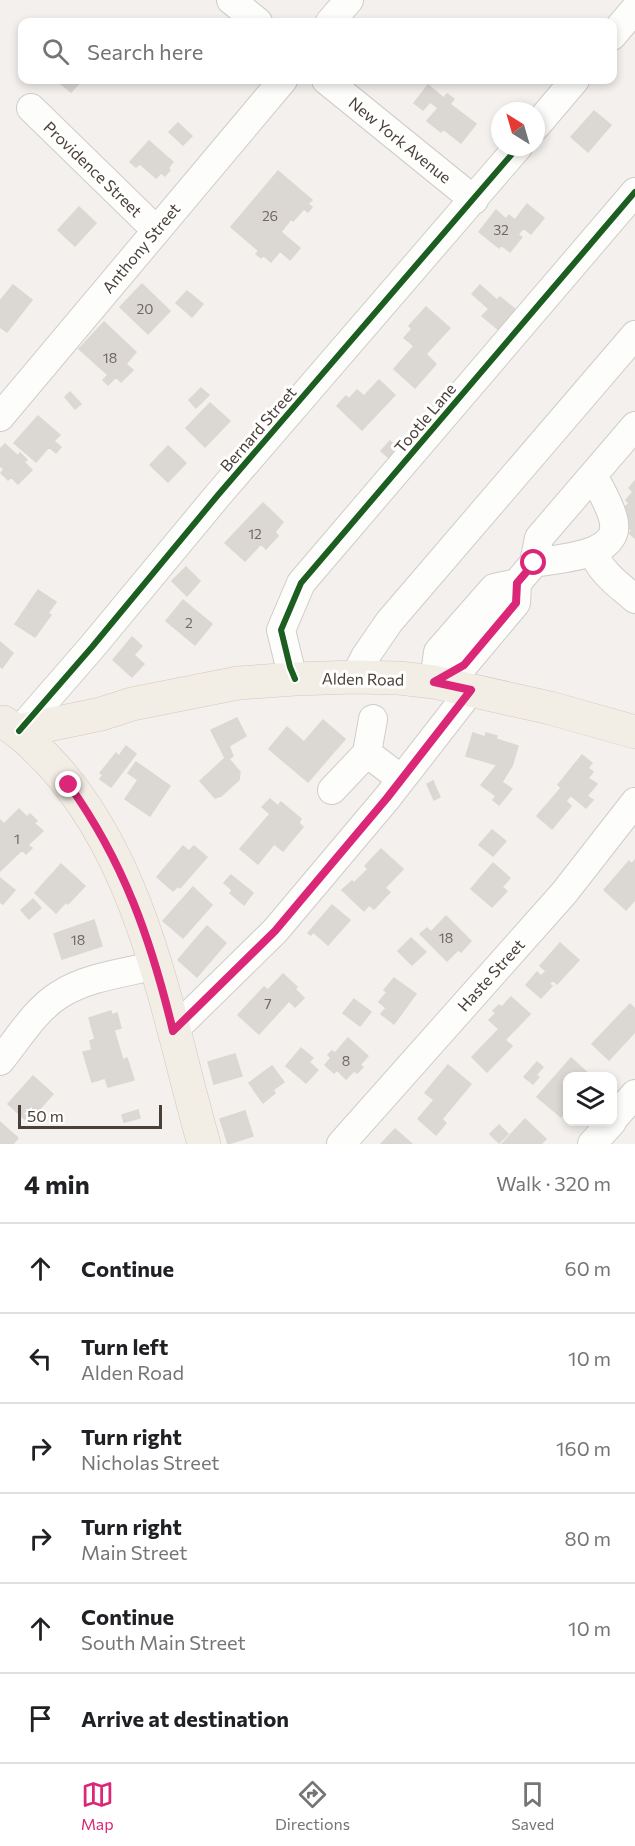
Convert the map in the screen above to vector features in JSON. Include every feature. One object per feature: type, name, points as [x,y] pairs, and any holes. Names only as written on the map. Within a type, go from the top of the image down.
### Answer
[{"type":"main road","name":"Alden Road","points":[[10,725],[100,714],[132,704],[238,683],[355,677],[434,682],[550,708],[635,732]]},
{"type":"main road","points":[[10,725],[69,785],[88,812],[127,885],[157,965],[204,1144]]},
{"type":"street","points":[[231,0],[253,18]]},
{"type":"street","points":[[333,18],[349,0]]},
{"type":"street","points":[[617,30],[635,9]]},
{"type":"street","name":"Anthony Street","points":[[0,417],[280,84]]},
{"type":"street","name":"New York Avenue","points":[[331,84],[474,200]]},
{"type":"street","points":[[545,115],[572,84]]},
{"type":"street","name":"Providence Street","points":[[31,108],[156,230]]},
{"type":"street","name":"Bernard Street","points":[[10,725],[92,647],[218,495],[511,156]]},
{"type":"street","name":"Tootle Lane","points":[[295,679],[281,630],[301,583],[635,192]]},
{"type":"street","points":[[355,677],[365,657],[390,622],[635,335]]},
{"type":"street","points":[[434,682],[464,665],[516,603],[539,538],[635,426]]},
{"type":"street","points":[[525,573],[593,552],[607,543],[614,528],[612,517],[593,475]]},
{"type":"street","points":[[593,552],[604,571],[635,599]]},
{"type":"street","points":[[173,1031],[275,931],[401,779],[471,690]]},
{"type":"street","points":[[332,790],[367,753],[373,719]]},
{"type":"street","points":[[367,753],[401,779]]},
{"type":"street","name":"Haste Street","points":[[342,1144],[564,893],[635,802]]},
{"type":"street","points":[[0,1061],[39,1013],[58,996],[88,981],[157,965]]},
{"type":"street","points":[[617,1115],[635,1094]]},
{"type":"street","points":[[592,1144],[608,1126]]},
{"type":"building","points":[[61,84],[78,84],[71,92]]},
{"type":"building","points":[[428,85],[444,98],[447,94],[454,99],[450,104],[476,124],[461,143],[443,129],[441,132],[427,121],[438,108],[430,102],[423,110],[414,103]]},
{"type":"building","points":[[594,111],[611,125],[588,152],[571,137]]},
{"type":"building","points":[[178,123],[192,136],[183,145],[169,132]]},
{"type":"building","points":[[149,141],[173,162],[165,176],[161,173],[156,178],[140,164],[136,167],[130,162]]},
{"type":"building","points":[[278,171],[312,200],[308,204],[312,207],[308,212],[304,209],[293,221],[291,219],[281,232],[300,248],[290,260],[280,251],[271,262],[263,255],[261,258],[256,254],[259,251],[231,227]]},
{"type":"building","points":[[527,204],[544,218],[531,234],[523,228],[518,235],[522,237],[510,252],[501,245],[499,248],[479,232],[496,210],[506,219],[509,215],[515,220]]},
{"type":"building","points":[[79,207],[96,223],[75,246],[58,230]]},
{"type":"building","points":[[142,284],[170,311],[148,334],[120,307]]},
{"type":"building","points":[[13,285],[32,300],[7,332],[0,327],[0,301]]},
{"type":"building","points":[[480,285],[497,300],[500,297],[516,310],[499,330],[482,316],[489,309],[472,294]]},
{"type":"building","points":[[187,291],[203,304],[192,317],[176,303]]},
{"type":"building","points":[[426,307],[450,328],[426,354],[436,364],[415,388],[394,369],[414,346],[404,338],[412,329],[409,326]]},
{"type":"building","points":[[104,322],[136,352],[126,364],[133,370],[121,382],[116,377],[108,385],[103,380],[108,375],[79,349]]},
{"type":"building","points":[[379,380],[395,395],[362,430],[337,406],[346,396],[349,399],[357,390],[364,396]]},
{"type":"building","points":[[201,388],[209,395],[196,408],[189,400]]},
{"type":"building","points":[[70,392],[81,404],[75,409],[65,397]]},
{"type":"building","points":[[210,403],[230,421],[205,447],[186,428]]},
{"type":"building","points":[[38,416],[60,435],[54,441],[61,447],[56,453],[49,447],[36,462],[14,443]]},
{"type":"building","points":[[390,441],[398,448],[389,458],[381,451]]},
{"type":"building","points":[[5,444],[18,456],[20,453],[27,460],[24,462],[32,470],[18,484],[11,477],[8,480],[1,473],[4,469],[0,466],[0,449]]},
{"type":"building","points":[[168,446],[186,463],[168,482],[150,465]]},
{"type":"building","points":[[635,481],[635,538],[629,533],[632,531],[622,523],[622,510],[629,503],[626,500],[633,492],[629,488]]},
{"type":"building","points":[[263,503],[283,522],[275,532],[278,536],[266,549],[261,544],[245,561],[225,543]]},
{"type":"building","points":[[186,567],[200,581],[187,596],[172,581]]},
{"type":"building","points":[[38,590],[56,602],[48,613],[51,615],[35,637],[15,624]]},
{"type":"building","points":[[183,600],[212,624],[195,645],[166,621]]},
{"type":"building","points":[[132,637],[142,646],[134,655],[144,664],[132,677],[113,660]]},
{"type":"building","points":[[0,642],[13,653],[2,668],[0,666]]},
{"type":"building","points":[[237,718],[246,736],[229,746],[233,756],[229,759],[240,772],[239,780],[221,796],[215,798],[200,781],[225,758],[211,730]]},
{"type":"building","points":[[323,720],[345,739],[308,782],[269,749],[287,727],[304,742]]},
{"type":"building","points":[[473,733],[485,737],[486,733],[497,736],[496,739],[518,746],[512,766],[502,782],[512,789],[499,805],[493,800],[496,796],[481,785],[497,765],[466,756]]},
{"type":"building","points":[[126,746],[136,754],[111,787],[100,779],[103,775],[100,773],[116,753],[119,756]]},
{"type":"building","points":[[582,755],[592,763],[588,768],[593,772],[588,778],[597,784],[587,796],[593,800],[586,808],[558,785]]},
{"type":"building","points":[[136,762],[170,786],[150,816],[125,799],[138,780],[128,773]]},
{"type":"building","points":[[433,781],[440,797],[434,800],[427,784]]},
{"type":"building","points":[[561,788],[570,796],[566,801],[571,806],[552,829],[537,816]]},
{"type":"building","points":[[270,799],[278,806],[281,802],[301,819],[299,823],[303,827],[283,851],[274,844],[258,864],[240,849],[270,814],[262,807]]},
{"type":"building","points":[[19,809],[27,817],[30,814],[37,821],[34,823],[43,831],[28,845],[32,848],[26,854],[22,850],[0,871],[0,820],[4,824]]},
{"type":"building","points":[[492,830],[506,841],[493,856],[479,845]]},
{"type":"building","points":[[183,846],[189,851],[194,846],[207,857],[180,888],[178,886],[173,891],[157,877]]},
{"type":"building","points":[[381,849],[403,869],[385,888],[390,892],[374,909],[369,905],[364,911],[342,890],[352,881],[354,883],[368,869],[365,866]]},
{"type":"building","points":[[635,860],[635,900],[626,910],[604,890],[629,861],[632,864]]},
{"type":"building","points":[[493,863],[510,878],[502,887],[507,891],[492,907],[471,889]]},
{"type":"building","points":[[61,864],[85,886],[56,913],[35,893]]},
{"type":"building","points":[[231,875],[253,893],[244,905],[230,893],[232,890],[224,883]]},
{"type":"building","points":[[0,878],[15,890],[3,904],[0,902]]},
{"type":"building","points":[[193,887],[212,905],[183,938],[163,921]]},
{"type":"building","points":[[33,899],[41,908],[29,919],[21,910]]},
{"type":"building","points":[[332,905],[350,920],[328,945],[313,932],[311,935],[308,933]]},
{"type":"building","points":[[446,916],[471,941],[461,952],[458,950],[447,961],[420,934],[427,928],[431,932]]},
{"type":"building","points":[[94,920],[102,946],[62,959],[54,934]]},
{"type":"building","points":[[207,926],[226,943],[197,977],[178,960]]},
{"type":"building","points":[[411,938],[426,952],[412,965],[398,951]]},
{"type":"building","points":[[560,943],[579,960],[557,984],[553,980],[549,984],[552,986],[541,998],[526,985],[537,972],[541,976],[546,971],[540,966]]},
{"type":"building","points":[[283,974],[297,987],[295,989],[304,998],[295,1007],[289,1001],[259,1034],[238,1015],[264,987],[268,990]]},
{"type":"building","points":[[394,978],[416,994],[394,1024],[381,1014],[386,1008],[379,1002],[387,992],[384,990]]},
{"type":"building","points":[[511,997],[530,1014],[505,1040],[512,1046],[487,1072],[472,1057],[499,1029],[489,1020],[496,1013],[493,1011],[499,1005],[502,1007]]},
{"type":"building","points":[[354,999],[371,1012],[360,1026],[343,1013]]},
{"type":"building","points":[[630,1004],[635,1009],[635,1032],[609,1060],[592,1044]]},
{"type":"building","points":[[111,1011],[112,1015],[117,1013],[121,1028],[114,1030],[123,1060],[127,1058],[134,1080],[108,1087],[105,1078],[92,1082],[83,1052],[92,1050],[90,1041],[95,1039],[89,1018]]},
{"type":"building","points":[[348,1038],[368,1056],[360,1065],[363,1067],[357,1073],[354,1071],[346,1079],[337,1070],[334,1073],[325,1065],[331,1058],[328,1055],[332,1051],[335,1053]]},
{"type":"building","points":[[301,1048],[313,1058],[309,1062],[318,1070],[306,1083],[286,1066]]},
{"type":"building","points":[[235,1054],[242,1076],[214,1084],[208,1062]]},
{"type":"building","points":[[571,1058],[587,1072],[563,1072],[563,1115],[561,1117],[537,1097]]},
{"type":"building","points":[[537,1062],[543,1067],[536,1075],[539,1077],[533,1084],[524,1077]]},
{"type":"building","points":[[448,1065],[471,1084],[442,1119],[446,1123],[436,1135],[418,1119],[434,1100],[425,1093]]},
{"type":"building","points":[[272,1066],[284,1082],[273,1090],[275,1093],[263,1103],[249,1083]]},
{"type":"building","points":[[33,1076],[53,1094],[28,1122],[8,1104]]},
{"type":"building","points":[[138,1110],[140,1118],[124,1122],[122,1115]]},
{"type":"building","points":[[245,1111],[253,1136],[228,1144],[220,1119]]},
{"type":"building","points":[[525,1119],[546,1139],[541,1144],[502,1144]]},
{"type":"building","points":[[0,1122],[18,1138],[13,1144],[0,1144]]},
{"type":"building","points":[[499,1125],[508,1134],[499,1143],[490,1134]]},
{"type":"building","points":[[395,1129],[412,1144],[381,1144]]},
{"type":"cycle path","points":[[19,731],[218,495],[510,156]]},
{"type":"cycle path","points":[[295,679],[281,630],[301,583],[635,192]]},
{"type":"route","points":[[69,785],[88,812],[127,885],[157,965],[173,1031],[275,931],[387,798],[471,690],[434,682],[464,665],[516,603],[517,583],[534,563]]}]
